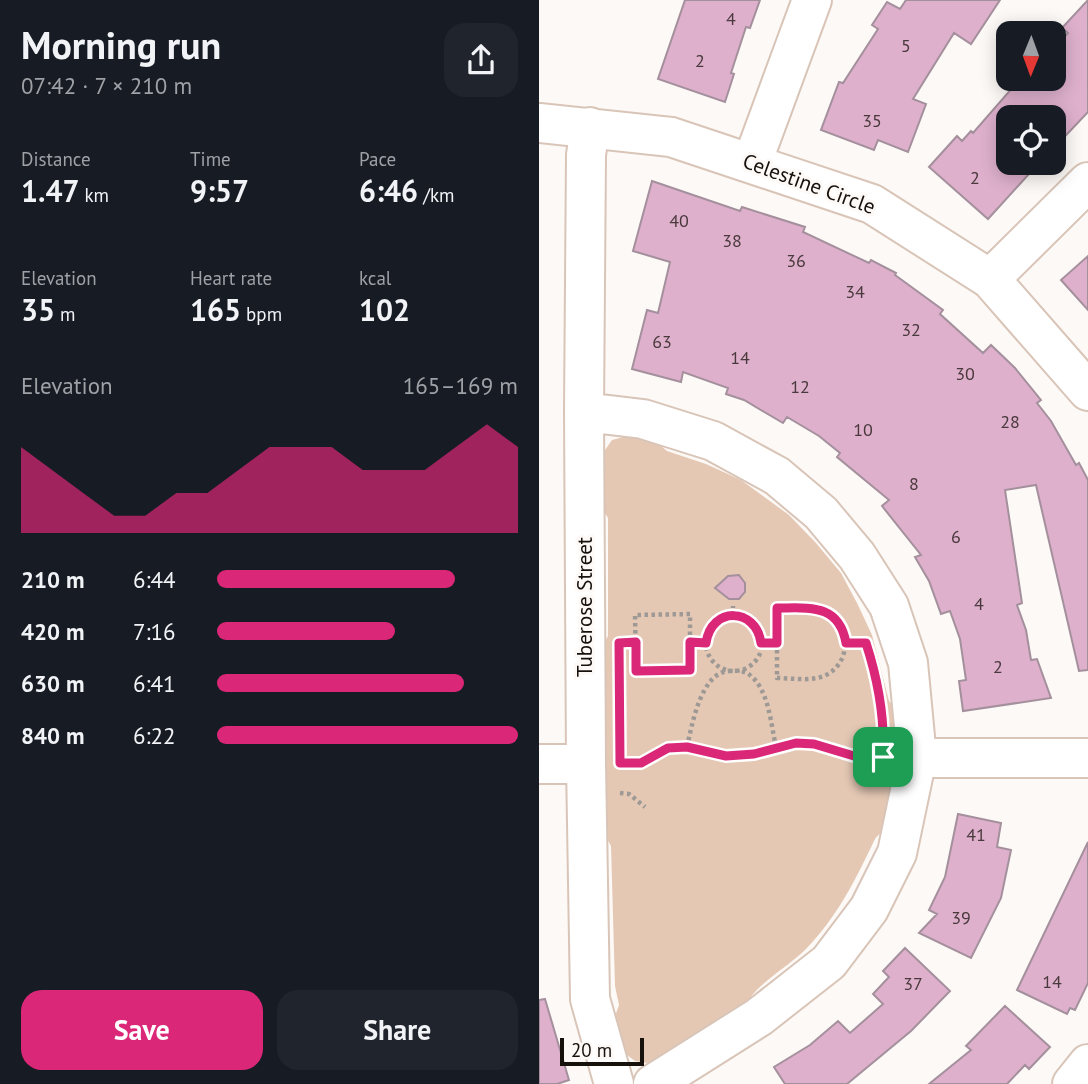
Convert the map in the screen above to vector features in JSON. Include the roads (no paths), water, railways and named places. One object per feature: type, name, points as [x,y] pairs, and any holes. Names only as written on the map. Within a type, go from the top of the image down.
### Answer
[{"type":"street","points":[[753,163],[812,0]]},
{"type":"street","name":"Celestine Circle","points":[[539,122],[671,137],[871,204],[990,279],[1088,391]]},
{"type":"street","name":"Tuberose Street","points":[[590,127],[586,155],[584,412],[609,767],[590,999],[614,1084]]},
{"type":"street","points":[[990,279],[1088,182]]},
{"type":"street","points":[[584,412],[643,419],[713,441],[776,476],[821,513],[857,556],[889,606],[908,663],[891,757],[897,853],[869,909],[829,962],[759,1017],[653,1084]]},
{"type":"street","points":[[891,757],[1088,758]]},
{"type":"street","points":[[539,764],[609,767]]},
{"type":"street","points":[[1072,1084],[1088,1064]]}]
